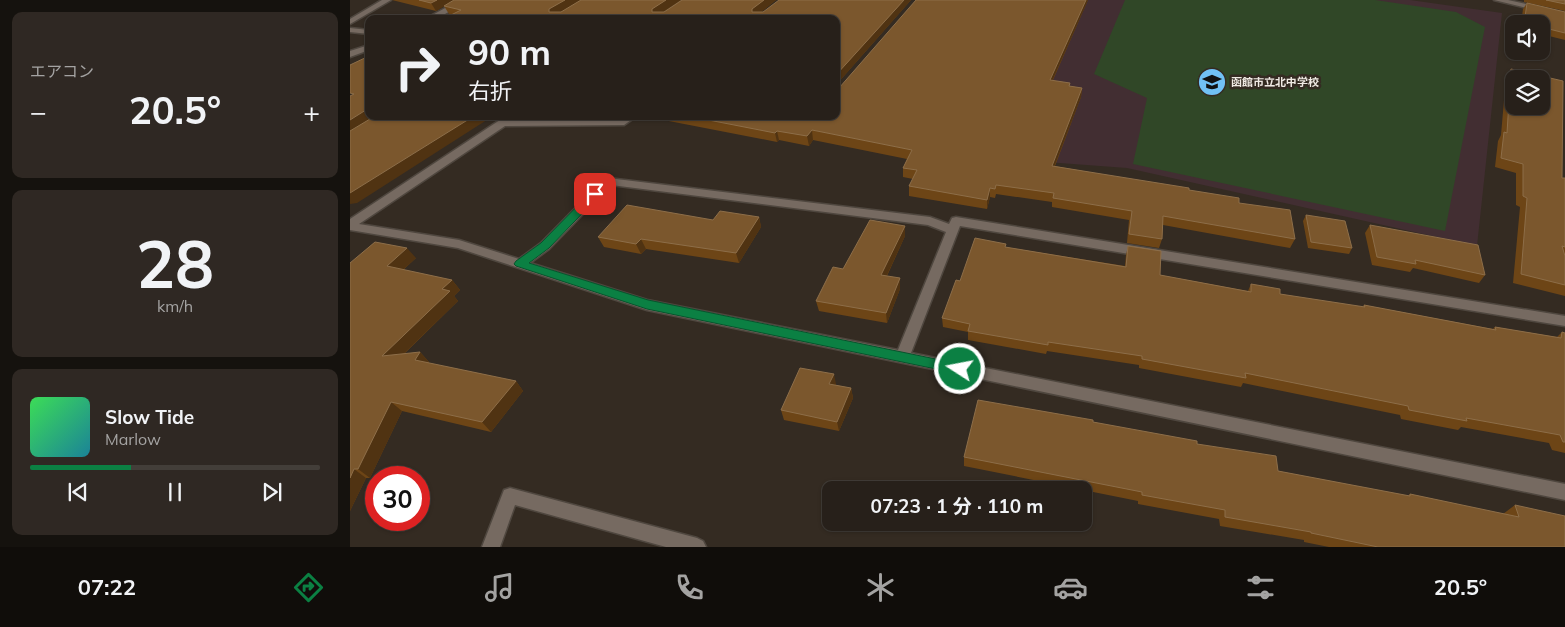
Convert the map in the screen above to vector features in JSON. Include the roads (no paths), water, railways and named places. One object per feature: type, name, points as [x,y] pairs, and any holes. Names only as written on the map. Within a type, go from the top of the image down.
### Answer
[{"type":"street","points":[[350,22],[387,0]]},
{"type":"street","points":[[437,15],[466,0]]},
{"type":"street","points":[[1498,0],[1565,15]]},
{"type":"street","points":[[350,30],[365,32]]},
{"type":"street","points":[[350,54],[365,48]]},
{"type":"street","points":[[350,225],[507,120]]},
{"type":"street","points":[[502,123],[624,122],[627,120]]},
{"type":"street","points":[[520,264],[545,246],[608,181],[930,221],[953,230]]},
{"type":"street","points":[[902,357],[956,221],[1565,321]]},
{"type":"street","points":[[350,225],[459,244],[647,305],[1565,492]]},
{"type":"street","points":[[491,547],[510,496],[697,547]]},
{"type":"place","name":"函館市立北中学校","points":[[1212,82]]}]
